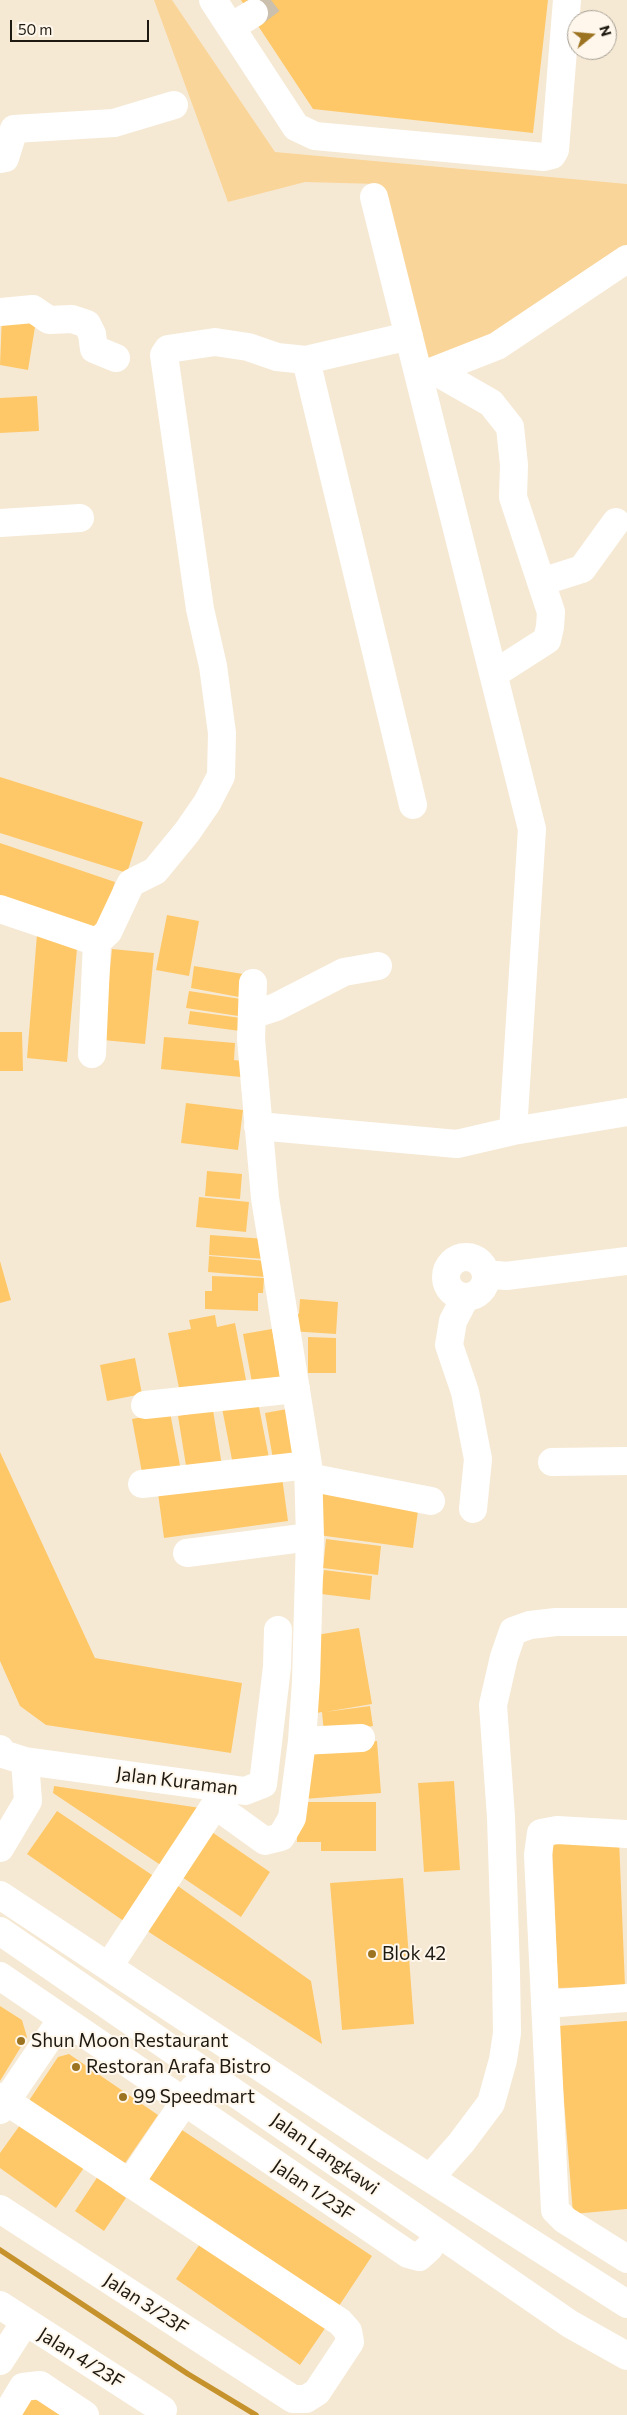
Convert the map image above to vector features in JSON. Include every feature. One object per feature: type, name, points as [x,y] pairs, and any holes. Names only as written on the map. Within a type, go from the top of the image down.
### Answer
[{"type":"street","points":[[213,0],[296,126],[315,136],[498,142],[544,157],[552,155],[555,150],[567,0]]},
{"type":"street","points":[[231,27],[254,12]]},
{"type":"street","points":[[0,159],[5,158],[14,129],[114,123],[174,106]]},
{"type":"street","points":[[374,197],[409,336],[427,374],[494,674],[532,829],[513,1131]]},
{"type":"street","points":[[427,374],[497,346],[627,259]]},
{"type":"street","points":[[0,312],[33,309],[49,320],[72,319],[87,324],[92,334],[94,350],[116,358]]},
{"type":"street","points":[[92,1054],[97,942],[108,932],[131,883],[155,871],[207,803],[220,776],[221,723],[213,666],[200,609],[164,355],[168,349],[216,342],[248,347],[277,357],[306,360],[409,336]]},
{"type":"street","points":[[306,360],[413,805]]},
{"type":"street","points":[[427,374],[491,403],[510,427],[514,465],[513,497],[551,612],[547,640],[494,674]]},
{"type":"street","points":[[0,523],[80,518]]},
{"type":"street","points":[[541,582],[582,569],[616,522]]},
{"type":"street","points":[[0,909],[97,942]]},
{"type":"street","points":[[252,1015],[285,1003],[344,972],[378,966]]},
{"type":"street","points":[[109,1966],[219,1796],[265,1841],[282,1837],[292,1818],[302,1742],[305,1700],[310,1537],[308,1471],[265,1198],[251,1039],[253,983]]},
{"type":"street","points":[[258,1126],[457,1144],[513,1131],[627,1112]]},
{"type":"street","points":[[470,1256],[481,1263],[486,1274],[485,1286],[476,1295],[464,1298],[453,1292],[446,1281],[448,1268],[451,1263],[457,1258],[470,1256]]},
{"type":"street","points":[[486,1274],[506,1276],[627,1261]]},
{"type":"street","points":[[464,1298],[452,1321],[449,1345],[465,1392],[478,1459],[473,1509]]},
{"type":"street","points":[[145,1405],[296,1389]]},
{"type":"street","points":[[552,1462],[627,1461]]},
{"type":"street","points":[[142,1484],[308,1471],[431,1501]]},
{"type":"street","points":[[187,1553],[310,1537]]},
{"type":"street","points":[[430,2178],[462,2143],[491,2103],[503,2060],[507,2033],[506,1961],[501,1817],[493,1705],[504,1657],[513,1631],[530,1625],[556,1622],[627,1622]]},
{"type":"street","name":"Jalan Kuraman","points":[[0,1749],[3,1754],[25,1761],[219,1796],[245,1791],[263,1784],[277,1667],[278,1630]]},
{"type":"street","points":[[273,1699],[305,1700]]},
{"type":"street","points":[[302,1742],[361,1738]]},
{"type":"street","points":[[0,1848],[28,1802],[25,1761]]},
{"type":"street","points":[[627,1834],[557,1830],[541,1833],[538,1854],[555,2210],[565,2220],[627,2260]]},
{"type":"street","name":"Jalan Langkawi","points":[[0,1895],[430,2178],[627,2304]]},
{"type":"street","name":"Jalan Langkawi","points":[[0,1931],[570,2324],[627,2356]]},
{"type":"street","name":"Jalan 1/23F","points":[[0,1976],[408,2254],[419,2257],[429,2248],[438,2233]]},
{"type":"street","points":[[545,2004],[627,1998]]},
{"type":"street","points":[[62,2019],[2,2103],[130,2183],[205,2071]]},
{"type":"street","name":"Jalan 3/23F","points":[[0,2209],[292,2399],[306,2399],[317,2392],[350,2342],[348,2331],[340,2322],[130,2183]]},
{"type":"street","name":"Jalan 4/23F","points":[[0,2305],[162,2413]]},
{"type":"street","points":[[0,2361],[25,2322]]},
{"type":"street","points":[[6,2415],[23,2387],[40,2384],[85,2415]]},
{"type":"shaded area","points":[[154,0],[172,0],[275,152],[627,184],[627,259],[493,340],[426,364],[377,184],[305,182],[228,202]]},
{"type":"building","points":[[241,0],[548,0],[533,133],[313,109]]},
{"type":"building","points":[[2,315],[36,321],[28,370],[0,365]]},
{"type":"building","points":[[37,396],[39,431],[0,433],[0,398]]},
{"type":"building","points":[[0,777],[143,822],[127,873],[0,833]]},
{"type":"building","points":[[0,843],[115,882],[97,937],[0,904]]},
{"type":"building","points":[[167,915],[199,921],[189,976],[156,970]]},
{"type":"building","points":[[37,934],[78,937],[67,1062],[27,1058]]},
{"type":"building","points":[[112,949],[154,953],[145,1044],[103,1040]]},
{"type":"building","points":[[194,966],[243,974],[239,997],[191,988]]},
{"type":"building","points":[[189,991],[241,999],[238,1016],[186,1008]]},
{"type":"building","points":[[190,1011],[241,1018],[240,1031],[188,1024]]},
{"type":"building","points":[[0,1032],[22,1032],[23,1071],[0,1071]]},
{"type":"building","points":[[164,1037],[235,1043],[234,1060],[242,1061],[241,1077],[161,1069]]},
{"type":"building","points":[[186,1103],[243,1110],[238,1150],[181,1143]]},
{"type":"building","points":[[207,1171],[242,1174],[240,1199],[205,1196]]},
{"type":"building","points":[[199,1197],[249,1202],[246,1232],[196,1227]]},
{"type":"building","points":[[210,1235],[266,1239],[265,1259],[209,1255]]},
{"type":"building","points":[[209,1256],[267,1261],[265,1277],[208,1272]]},
{"type":"building","points":[[0,1261],[11,1300],[0,1303]]},
{"type":"building","points":[[212,1276],[264,1278],[263,1293],[258,1293],[258,1311],[205,1309],[205,1291],[212,1291]]},
{"type":"building","points":[[300,1299],[338,1302],[336,1334],[290,1331],[291,1313],[299,1314]]},
{"type":"building","points":[[215,1315],[217,1327],[235,1323],[247,1385],[194,1395],[192,1386],[179,1388],[168,1333],[191,1329],[189,1320]]},
{"type":"building","points":[[272,1329],[282,1383],[253,1388],[243,1334]]},
{"type":"building","points":[[308,1337],[336,1338],[336,1373],[308,1373]]},
{"type":"building","points":[[135,1358],[142,1394],[107,1401],[100,1365]]},
{"type":"building","points":[[258,1402],[269,1458],[233,1465],[222,1408]]},
{"type":"building","points":[[287,1409],[295,1455],[273,1459],[265,1413]]},
{"type":"building","points":[[213,1410],[222,1466],[187,1472],[178,1416]]},
{"type":"building","points":[[170,1412],[181,1471],[143,1478],[132,1419]]},
{"type":"building","points":[[0,1452],[95,1658],[242,1683],[231,1753],[46,1725],[20,1706],[0,1661]]},
{"type":"building","points":[[282,1477],[288,1521],[164,1538],[158,1493]]},
{"type":"building","points":[[318,1489],[419,1503],[413,1548],[311,1534]]},
{"type":"building","points":[[326,1539],[381,1546],[378,1575],[323,1568]]},
{"type":"building","points":[[324,1570],[372,1576],[370,1600],[321,1594]]},
{"type":"building","points":[[359,1628],[372,1704],[325,1712],[370,1706],[373,1726],[324,1733],[322,1712],[317,1713],[304,1637]]},
{"type":"building","points":[[377,1741],[381,1793],[304,1799],[299,1748]]},
{"type":"building","points":[[454,1781],[460,1870],[424,1872],[418,1783]]},
{"type":"building","points":[[54,1786],[207,1809],[165,1868],[53,1793]]},
{"type":"building","points":[[297,1802],[376,1802],[376,1851],[321,1851],[321,1842],[297,1842]]},
{"type":"building","points":[[57,1811],[158,1879],[128,1924],[27,1854]]},
{"type":"building","points":[[209,1830],[270,1872],[241,1917],[179,1875]]},
{"type":"building","points":[[619,1839],[625,1986],[558,1988],[552,1841]]},
{"type":"building","name":"Blok 42","points":[[403,1878],[414,2024],[342,2030],[330,1883]]},
{"type":"building","points":[[171,1881],[311,1981],[322,2044],[141,1927]]},
{"type":"building","points":[[0,2006],[22,2020],[27,2037],[0,2081]]},
{"type":"building","points":[[627,2021],[627,2209],[573,2214],[558,2026]]},
{"type":"building","points":[[69,2054],[158,2115],[121,2169],[26,2105],[58,2057]]},
{"type":"building","points":[[25,2118],[88,2162],[56,2208],[0,2168],[0,2153]]},
{"type":"building","points":[[173,2124],[372,2256],[337,2309],[138,2177]]},
{"type":"building","points":[[102,2170],[117,2180],[112,2188],[126,2198],[104,2231],[75,2211]]},
{"type":"building","points":[[206,2235],[330,2321],[300,2365],[176,2279]]},
{"type":"building","points":[[32,2397],[60,2415],[21,2415]]},
{"type":"waterway","points":[[0,2250],[188,2374],[256,2415]]},
{"type":"tunnel","points":[[254,13],[271,0]]},
{"type":"place","name":"Blok 42","points":[[372,1954]]},
{"type":"place","name":"Shun Moon Restaurant","points":[[21,2041]]},
{"type":"place","name":"Restoran Arafa Bistro","points":[[76,2067]]},
{"type":"place","name":"99 Speedmart","points":[[123,2097]]}]
